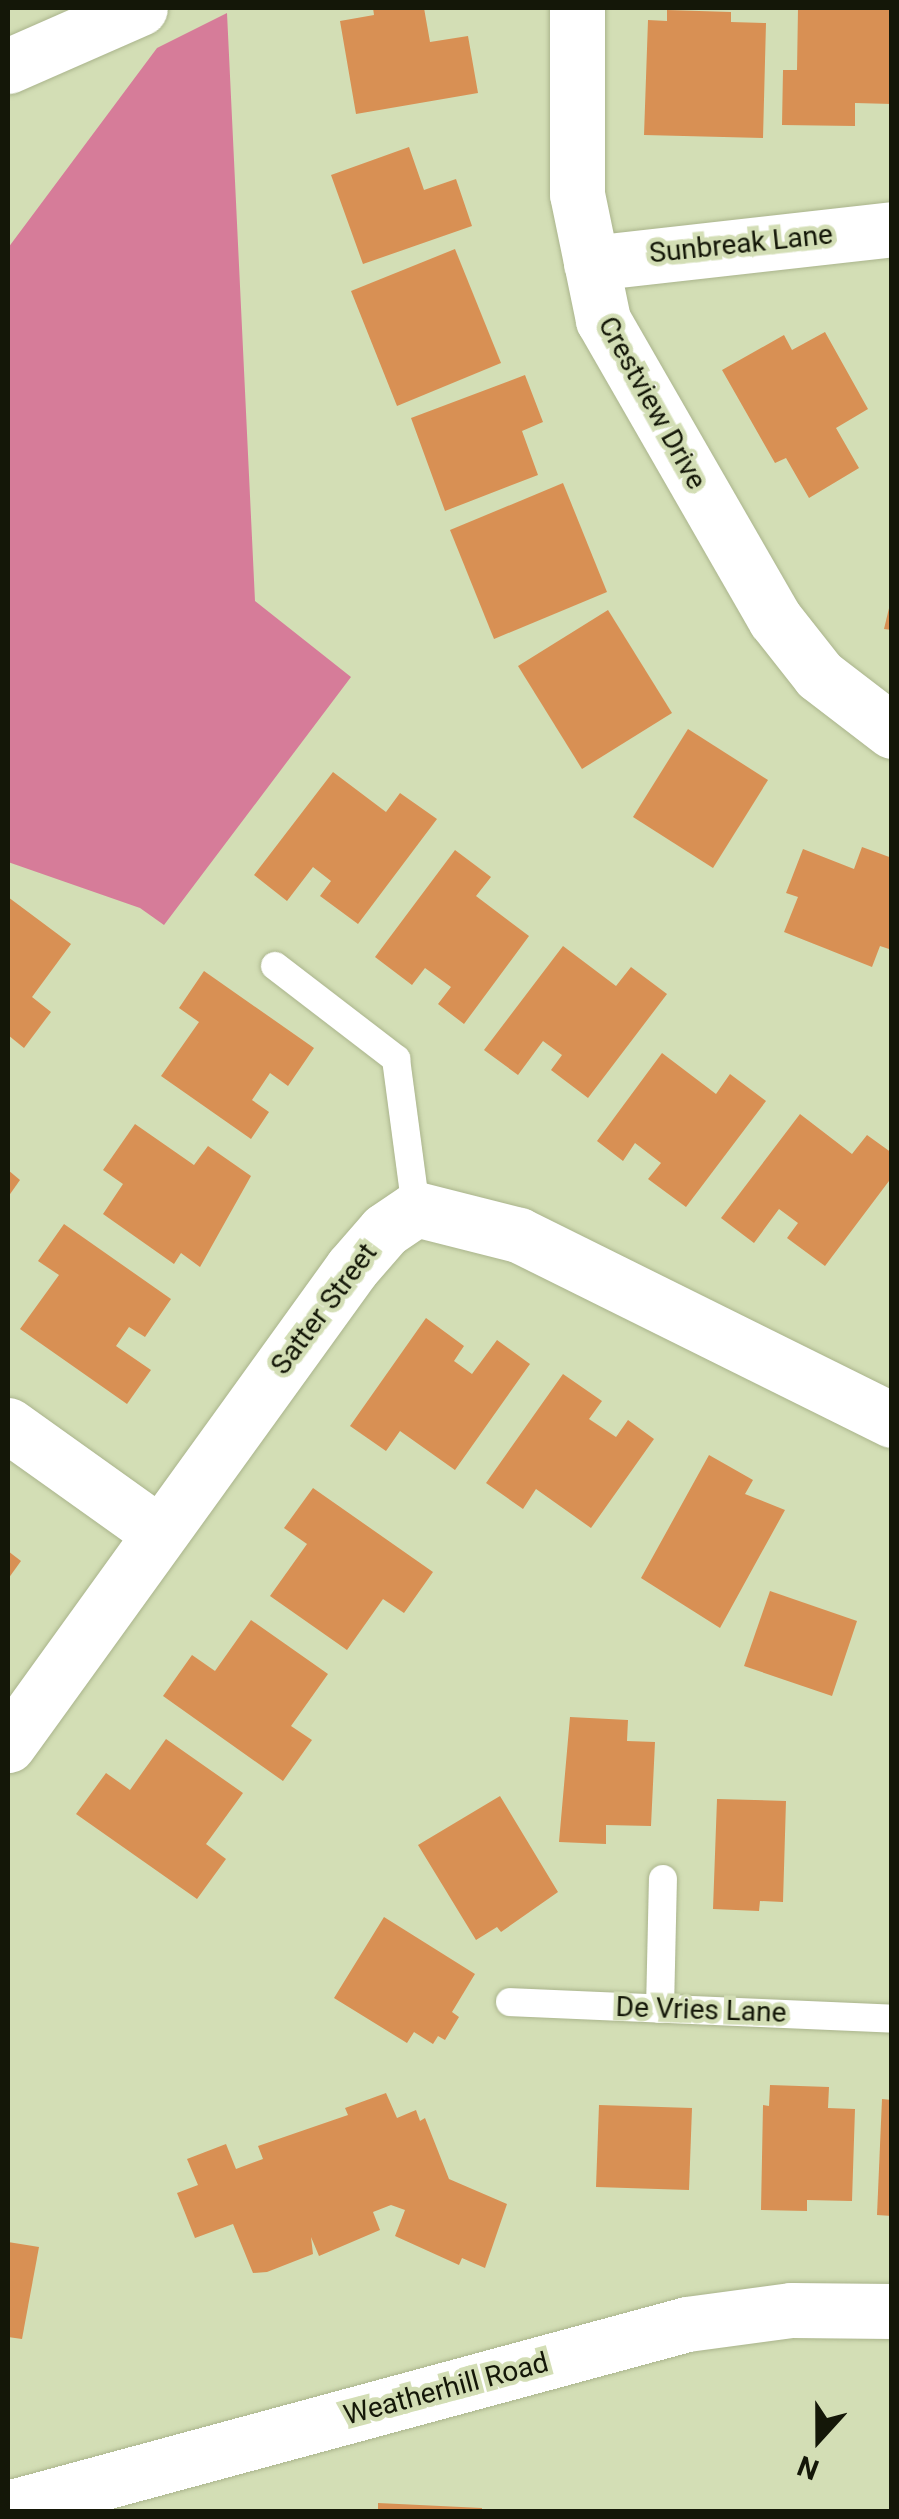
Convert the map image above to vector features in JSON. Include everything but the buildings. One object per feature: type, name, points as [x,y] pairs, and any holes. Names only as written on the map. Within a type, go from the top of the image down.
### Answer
[{"type":"street","points":[[8,66],[140,8]]},
{"type":"street","name":"Crestview Drive","points":[[577,8],[577,194],[603,320],[620,356],[775,619],[819,675],[892,731]]},
{"type":"street","name":"Sunbreak Lane","points":[[591,262],[892,229]]},
{"type":"street","points":[[416,1209],[519,1235],[892,1420]]},
{"type":"street","name":"Satter Street","points":[[8,1746],[357,1260],[416,1209]]},
{"type":"street","points":[[8,1425],[158,1532]]},
{"type":"street","name":"Weatherhill Road","points":[[8,2508],[687,2324],[739,2314],[892,2311]]},
{"type":"lane","points":[[275,966],[396,1060],[416,1209]]},
{"type":"lane","points":[[660,2009],[664,1879]]},
{"type":"lane","name":"De Vries Lane","points":[[510,2002],[892,2019]]},
{"type":"shaded area","points":[[227,13],[255,601],[351,677],[164,925],[140,908],[8,862],[8,248],[157,48]]}]
